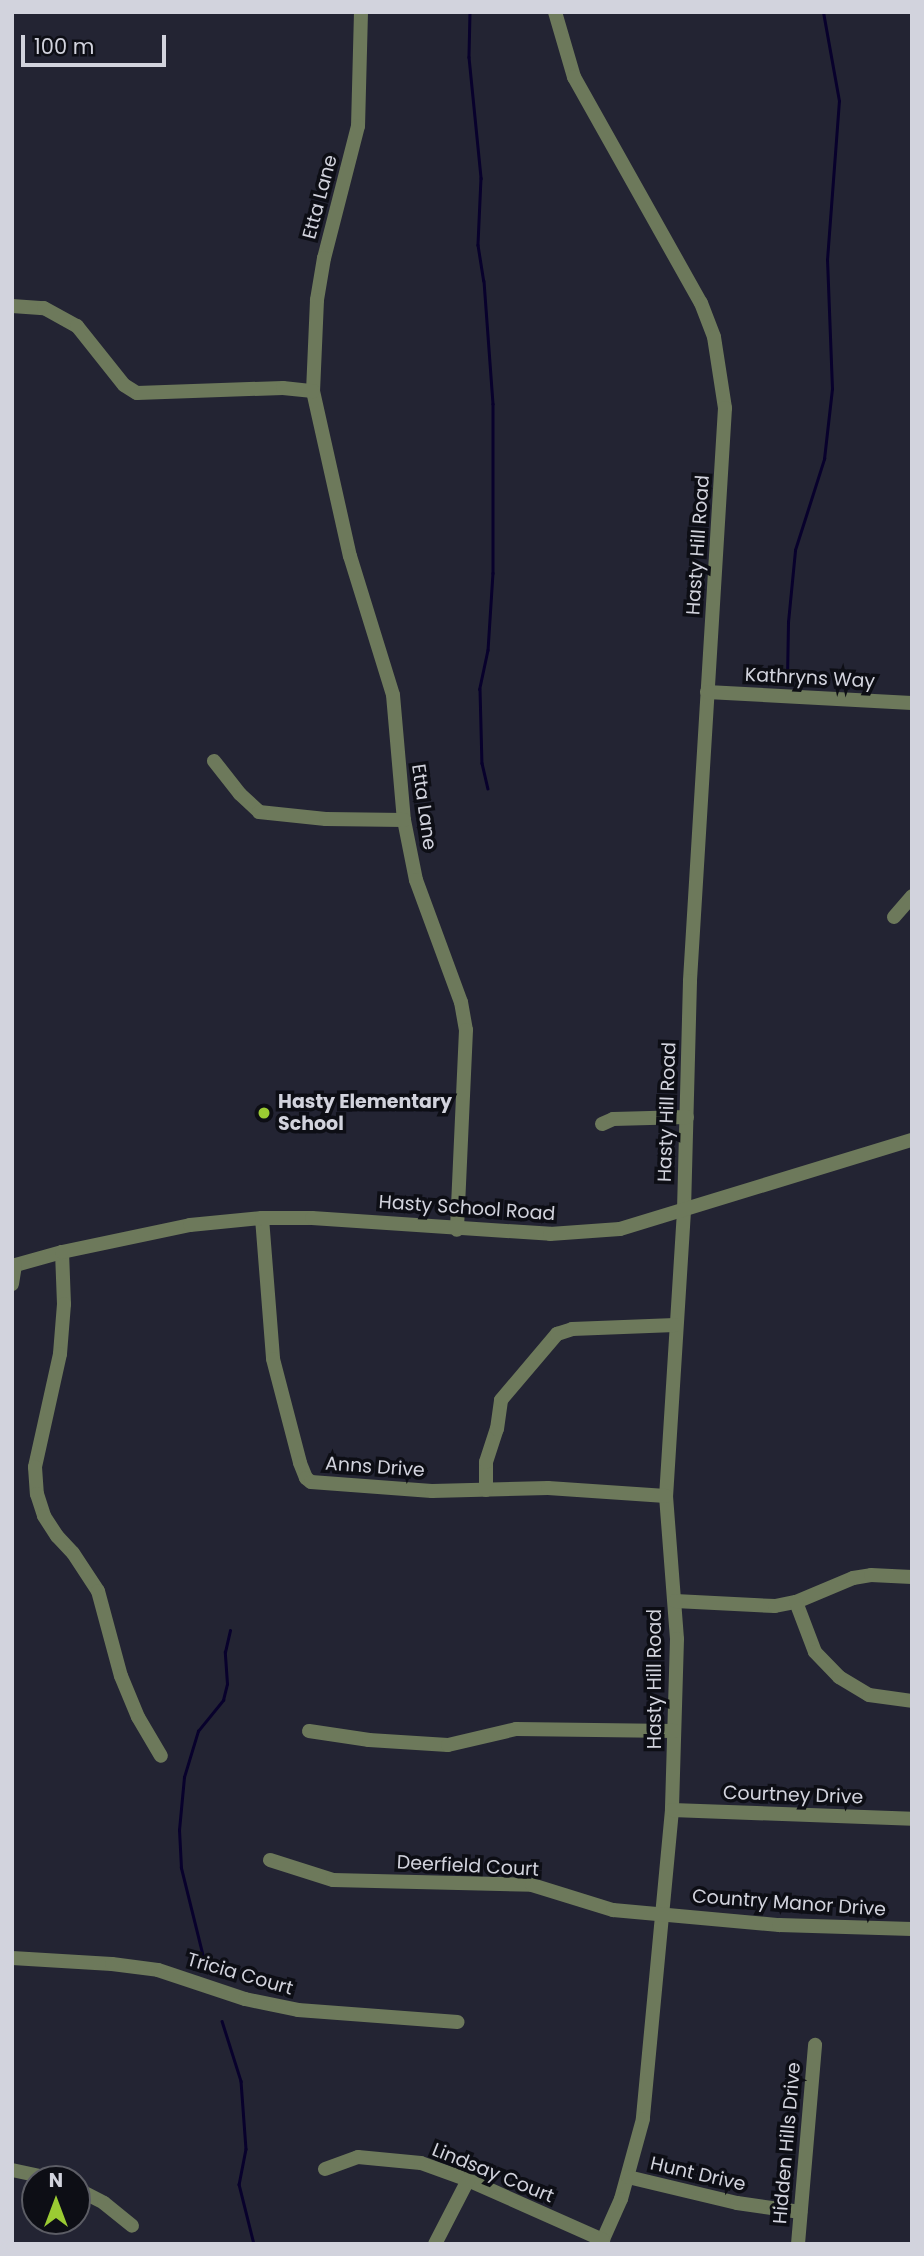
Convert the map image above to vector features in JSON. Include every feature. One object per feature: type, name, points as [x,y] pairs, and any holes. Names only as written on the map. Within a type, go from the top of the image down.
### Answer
[{"type":"street","name":"Etta Lane","points":[[361,12],[358,126],[324,258],[317,300],[313,391],[350,556],[393,695],[404,820],[416,880],[461,1002],[466,1030],[457,1230]]},
{"type":"street","name":"Hasty Hill Road","points":[[555,12],[574,77],[685,270],[713,337],[725,408],[690,981],[684,1211],[666,1496],[675,1601],[672,1810],[643,2119],[628,2177],[602,2242]]},
{"type":"street","points":[[12,306],[44,308],[77,326],[124,385],[137,393],[283,388],[313,391]]},
{"type":"street","name":"Kathryns Way","points":[[707,692],[912,703]]},
{"type":"street","points":[[214,761],[240,794],[260,812],[319,819],[404,820]]},
{"type":"street","points":[[894,917],[912,896]]},
{"type":"street","points":[[602,1124],[613,1119],[687,1116]]},
{"type":"street","name":"Hasty School Road","points":[[14,1266],[62,1252],[190,1225],[262,1218],[368,1221],[457,1230],[587,1233],[620,1229],[912,1140]]},
{"type":"street","name":"Anns Drive","points":[[262,1218],[273,1359],[306,1478],[312,1482],[341,1486],[486,1490],[548,1488],[666,1496]]},
{"type":"street","points":[[62,1252],[64,1304],[60,1354],[35,1467],[37,1494],[44,1516],[98,1591],[121,1676],[138,1717],[162,1756]]},
{"type":"street","points":[[12,1284],[14,1266]]},
{"type":"street","points":[[486,1490],[486,1462],[497,1429],[501,1400],[557,1334],[572,1329],[675,1325]]},
{"type":"street","points":[[675,1601],[775,1606],[796,1602],[852,1578],[871,1575],[912,1577]]},
{"type":"street","points":[[796,1602],[815,1652],[839,1677],[869,1695],[912,1701]]},
{"type":"street","points":[[309,1731],[369,1740],[448,1745],[516,1729],[674,1731]]},
{"type":"street","name":"Courtney Drive","points":[[672,1810],[912,1819]]},
{"type":"street","name":"Deerfield Court","points":[[270,1860],[333,1880],[532,1885],[594,1906],[664,1914]]},
{"type":"street","name":"Country Manor Drive","points":[[664,1914],[779,1925],[912,1929]]},
{"type":"street","name":"Tricia Court","points":[[12,1958],[112,1964],[158,1970],[245,1999],[298,2010],[458,2022]]},
{"type":"street","name":"Hidden Hills Drive","points":[[797,2244],[815,2045]]},
{"type":"street","name":"Lindsay Court","points":[[325,2169],[346,2159],[372,2157],[421,2163],[468,2180],[602,2242]]},
{"type":"street","name":"Hunt Drive","points":[[628,2177],[737,2203],[800,2212]]},
{"type":"street","points":[[435,2244],[468,2180]]},
{"type":"street","points":[[91,2196],[104,2203],[132,2226]]},
{"type":"waterway","points":[[470,12],[469,57],[481,178],[478,245],[484,281],[493,404],[493,573],[488,650],[480,689],[482,763],[488,788]]},
{"type":"waterway","points":[[787,680],[788,622],[795,550],[824,459],[832,389],[827,260],[839,101],[823,12]]},
{"type":"waterway","points":[[203,1957],[181,1868],[179,1830],[184,1777],[198,1731],[223,1700],[227,1684],[225,1652],[230,1631]]},
{"type":"waterway","points":[[222,2021],[241,2081],[246,2149],[239,2184],[254,2244]]},
{"type":"place","name":"Hasty Elementary School","points":[[264,1113]]}]
